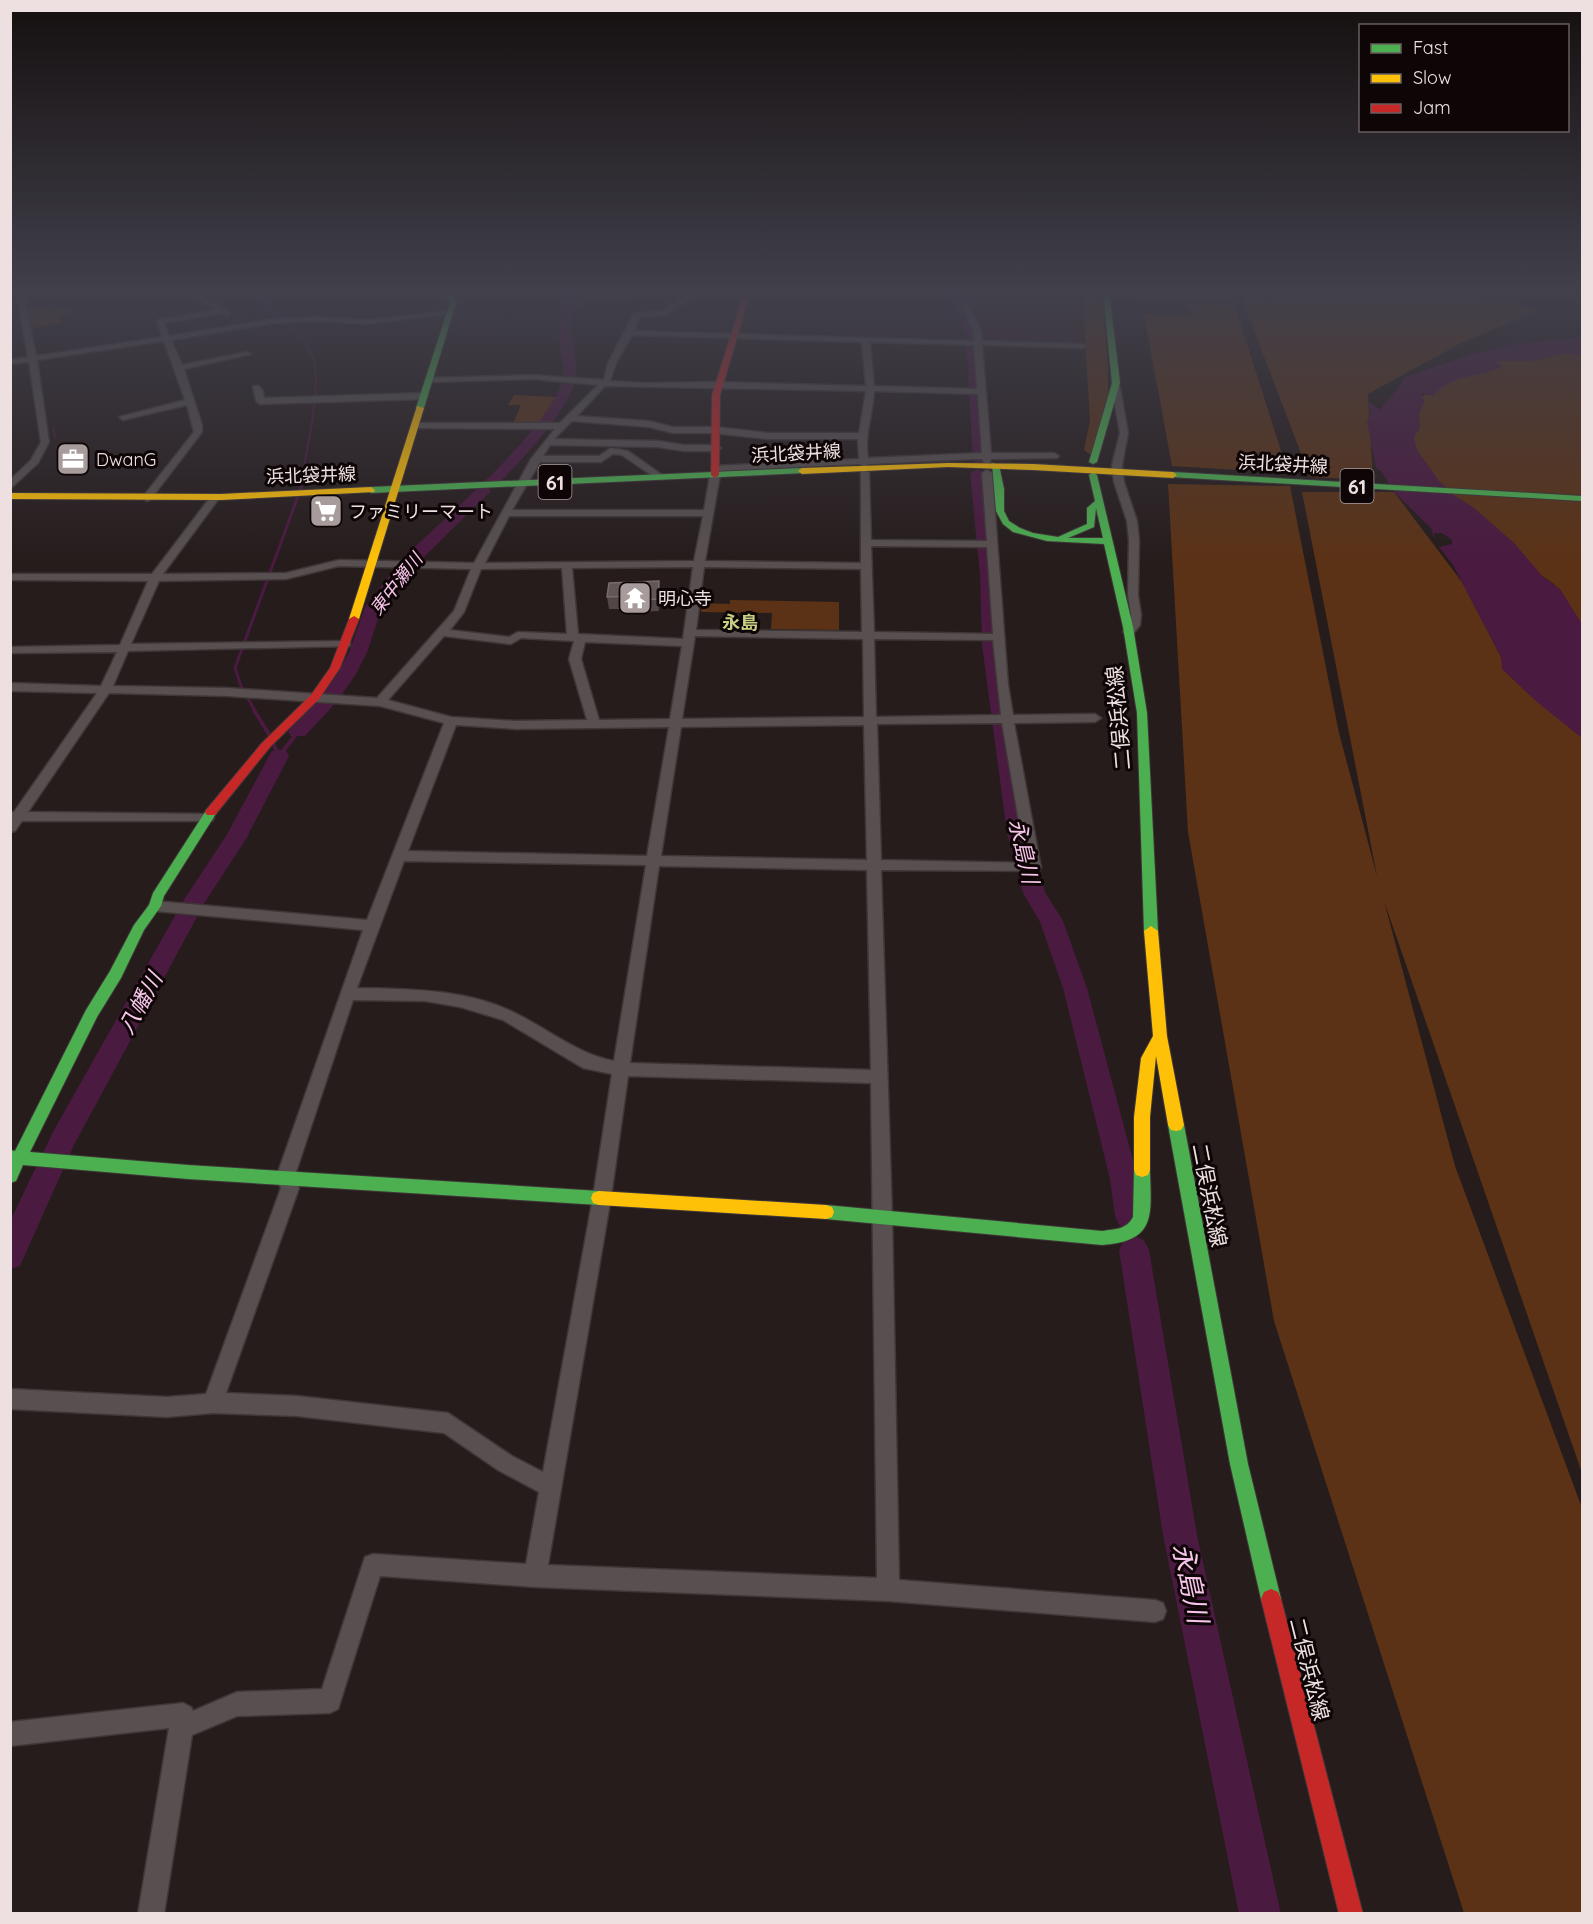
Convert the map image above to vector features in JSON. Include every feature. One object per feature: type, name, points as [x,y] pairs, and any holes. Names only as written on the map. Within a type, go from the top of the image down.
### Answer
[{"type":"main road","points":[[10,1176],[15,1157],[91,1014],[116,974],[139,928],[155,906],[158,896],[207,818],[236,779],[270,741],[315,697],[335,668],[346,644],[394,490],[417,425],[429,381]]},
{"type":"main road","points":[[716,472],[716,395],[720,381]]},
{"type":"main road","name":"二俣浜松線","points":[[1115,381],[1116,388],[1093,468],[1098,503],[1109,541],[1129,632],[1142,713],[1152,946],[1160,1036],[1239,1464],[1302,1725],[1351,1914]]},
{"type":"main road","points":[[988,462],[1000,488],[1000,513],[1006,523],[1024,534],[1042,539],[1109,541]]},
{"type":"main road","name":"浜北袋井線","points":[[10,496],[215,497],[660,477],[716,472],[988,462],[1077,470],[1582,499]]},
{"type":"main road","points":[[1000,488],[1014,476],[1024,472],[1077,470]]},
{"type":"main road","points":[[1042,539],[1066,536],[1091,525],[1091,508],[1098,503]]},
{"type":"main road","points":[[15,1157],[285,1178],[883,1216],[1102,1238],[1125,1238],[1137,1229],[1142,1220],[1142,1117],[1148,1058],[1160,1036]]},
{"type":"street","points":[[10,486],[35,461],[45,442],[36,381]]},
{"type":"street","points":[[147,498],[198,432],[198,425],[183,381]]},
{"type":"street","points":[[581,381],[664,386],[719,384],[978,391]]},
{"type":"street","points":[[380,702],[459,612],[478,566],[536,459],[547,442],[605,381]]},
{"type":"street","points":[[869,381],[869,408],[862,436],[880,1077],[888,1590]]},
{"type":"street","points":[[399,856],[1027,868],[1022,810],[1004,720],[999,637],[989,544],[988,462],[977,381]]},
{"type":"street","points":[[256,388],[260,401],[424,396]]},
{"type":"street","points":[[1116,388],[1124,433],[1117,465],[1125,472],[1119,482],[1132,521],[1134,540],[1132,595],[1136,615],[1134,626],[1129,632]]},
{"type":"street","points":[[123,417],[189,402]]},
{"type":"street","points":[[417,425],[541,426],[566,422],[625,423],[648,424],[673,430],[775,436],[862,436]]},
{"type":"street","points":[[616,444],[625,423]]},
{"type":"street","points":[[547,442],[658,444],[684,448],[716,448]]},
{"type":"street","points":[[536,459],[601,459],[611,452],[625,453],[660,477]]},
{"type":"street","points":[[535,1576],[549,1486],[602,1197],[689,638],[692,602],[716,472],[864,466],[974,456],[988,462],[1054,456]]},
{"type":"street","points":[[10,828],[15,816],[106,688],[155,578],[215,497]]},
{"type":"street","points":[[506,513],[606,511],[707,513]]},
{"type":"street","points":[[865,543],[989,544]]},
{"type":"street","points":[[10,578],[262,577],[339,563],[372,562],[478,566],[698,564],[866,566]]},
{"type":"street","points":[[567,566],[577,637],[575,659],[594,724]]},
{"type":"street","points":[[443,632],[511,640],[518,635],[689,638],[999,637]]},
{"type":"street","points":[[10,650],[125,646],[346,644]]},
{"type":"street","points":[[10,687],[106,688],[315,697],[380,702],[451,721],[516,725],[1095,718]]},
{"type":"street","points":[[213,1403],[290,1188],[285,1178],[347,994],[451,721]]},
{"type":"street","points":[[15,816],[207,818]]},
{"type":"street","points":[[155,906],[208,909],[372,926]]},
{"type":"street","points":[[347,994],[425,995],[460,1001],[508,1017],[589,1064],[621,1069],[880,1077]]},
{"type":"street","points":[[10,1399],[167,1407],[213,1403],[297,1406],[448,1423],[505,1463],[549,1486]]},
{"type":"street","points":[[183,1727],[237,1704],[330,1701],[373,1565],[535,1576],[888,1590],[1155,1611]]},
{"type":"street","points":[[10,1734],[183,1715],[183,1727],[151,1914]]},
{"type":"shaded area","points":[[1088,381],[1108,381],[1108,396],[1091,455],[1084,450],[1090,420]]},
{"type":"shaded area","points":[[1156,381],[1259,381],[1288,473],[1172,466]]},
{"type":"shaded area","points":[[1273,381],[1392,381],[1368,394],[1373,480],[1310,477]]},
{"type":"shaded area","points":[[1402,381],[1455,381],[1433,396],[1426,395],[1424,392],[1421,397],[1425,401],[1419,414],[1420,428],[1414,437],[1417,450],[1439,481],[1514,543],[1544,578],[1560,589],[1582,624],[1582,738],[1537,702],[1502,669],[1501,657],[1453,565],[1439,547],[1452,544],[1452,540],[1442,533],[1435,533],[1433,537],[1432,529],[1394,492],[1382,472],[1376,468],[1367,421],[1371,413],[1368,406],[1370,402],[1380,410]]},
{"type":"shaded area","points":[[1449,381],[1582,381],[1582,650],[1555,585],[1441,506],[1404,445],[1421,397]]},
{"type":"shaded area","points":[[514,395],[556,397],[538,424],[513,423],[521,405],[508,405]]},
{"type":"shaded area","points":[[1168,484],[1290,486],[1339,733],[1377,876],[1302,492],[1394,492],[1462,582],[1512,678],[1582,720],[1582,1473],[1384,901],[1455,1166],[1582,1508],[1582,1913],[1464,1913],[1274,1321],[1188,832]]},
{"type":"shaded area","points":[[730,600],[839,602],[839,630],[771,629],[772,613],[701,612],[702,603],[730,604]]},
{"type":"building","points":[[659,581],[658,599],[635,600],[635,596],[607,597],[609,583]]},
{"type":"waterway","points":[[303,474],[311,431],[316,381]]},
{"type":"waterway","name":"東中瀬川","points":[[494,480],[551,415],[561,400],[569,381]]},
{"type":"waterway","name":"永島川","points":[[975,381],[980,461]]},
{"type":"waterway","points":[[53,428],[55,437]]},
{"type":"waterway","points":[[255,711],[241,686],[235,668],[301,488],[303,473]]},
{"type":"waterway","name":"永島川","points":[[977,473],[988,575],[991,645],[1018,833],[1034,893],[1051,921],[1075,988],[1124,1179],[1129,1216]]},
{"type":"waterway","name":"東中瀬川","points":[[333,693],[347,674],[359,650],[371,611],[411,560],[483,491]]},
{"type":"waterway","name":"東中瀬川","points":[[298,732],[324,704]]},
{"type":"waterway","points":[[254,710],[270,736]]},
{"type":"waterway","points":[[273,743],[279,756],[298,732]]},
{"type":"waterway","name":"八幡川","points":[[10,1256],[64,1138],[196,898],[235,839],[279,756]]},
{"type":"waterway","name":"永島川","points":[[1134,1250],[1180,1535],[1260,1914]]},
{"type":"traffic: fast","points":[[420,408],[429,381]]},
{"type":"traffic: fast","points":[[1093,462],[1116,381]]},
{"type":"traffic: fast","points":[[995,465],[1000,489],[1000,511],[1006,522],[1016,530],[1047,539],[1109,541]]},
{"type":"traffic: fast","points":[[371,490],[802,471]]},
{"type":"traffic: fast","points":[[1093,475],[1128,627],[1142,713],[1151,931]]},
{"type":"traffic: fast","points":[[1173,475],[1582,499]]},
{"type":"traffic: fast","points":[[1062,537],[1091,525],[1091,508],[1097,503]]},
{"type":"traffic: fast","points":[[10,1176],[91,1014],[116,974],[139,928],[155,906],[158,896],[211,812]]},
{"type":"traffic: fast","points":[[1176,1125],[1239,1464],[1271,1599]]},
{"type":"traffic: fast","points":[[10,1157],[188,1172],[599,1198]]},
{"type":"traffic: fast","points":[[826,1212],[1102,1238],[1118,1237],[1137,1227],[1141,1218],[1142,1170]]},
{"type":"traffic: slow","points":[[354,619],[420,408]]},
{"type":"traffic: slow","points":[[802,471],[948,465],[1173,475]]},
{"type":"traffic: slow","points":[[10,496],[221,497],[371,490]]},
{"type":"traffic: slow","points":[[1151,931],[1160,1036],[1176,1125]]},
{"type":"traffic: slow","points":[[1142,1170],[1142,1117],[1148,1058],[1160,1036]]},
{"type":"traffic: slow","points":[[599,1198],[826,1212]]},
{"type":"traffic: jam","points":[[715,475],[716,395],[720,381]]},
{"type":"traffic: jam","points":[[211,812],[266,745],[315,697],[335,668],[354,619]]},
{"type":"traffic: jam","points":[[1271,1599],[1351,1914]]},
{"type":"place","name":"DwanG","points":[[73,459]]},
{"type":"place","name":"ファミリーマート","points":[[326,511]]},
{"type":"place","name":"明心寺","points":[[635,598]]},
{"type":"district","name":"永島","points":[[740,622]]}]
